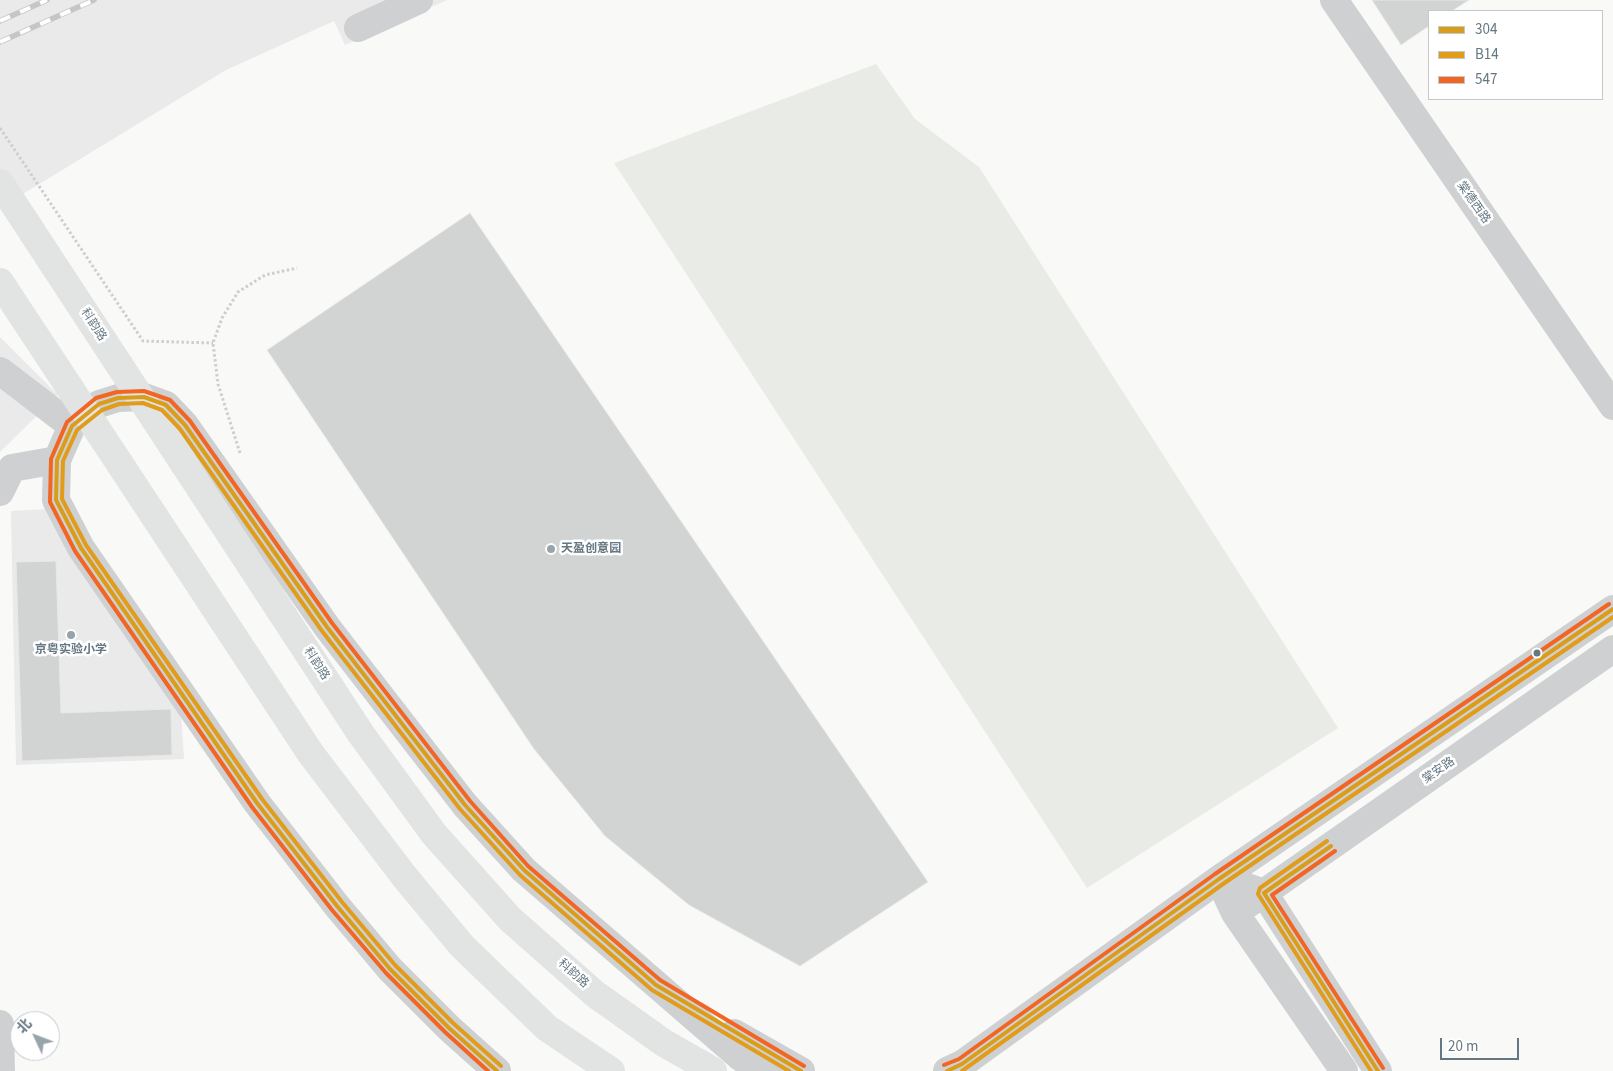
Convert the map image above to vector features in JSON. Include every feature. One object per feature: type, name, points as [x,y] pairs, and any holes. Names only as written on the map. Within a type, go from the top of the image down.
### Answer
[{"type":"highway","name":"科韵路","points":[[0,182],[362,734],[434,834],[510,918],[595,994],[664,1043],[713,1071]]},
{"type":"highway","points":[[0,282],[311,754],[404,876],[462,946],[548,1028],[611,1071]]},
{"type":"street","points":[[358,28],[419,0]]},
{"type":"street","name":"棠德西路","points":[[1334,0],[1613,406]]},
{"type":"street","points":[[0,371],[72,426]]},
{"type":"street","points":[[497,1071],[448,1028],[390,969],[337,906],[257,803],[81,548],[56,500],[57,460],[72,426],[99,404],[118,398],[144,397],[166,405],[186,425],[327,627],[465,805],[524,870],[739,1056],[760,1071]]},
{"type":"street","points":[[0,492],[12,468],[57,460]]},
{"type":"street","points":[[947,1071],[962,1064],[1219,879],[1613,609]]},
{"type":"street","name":"棠安路","points":[[1235,913],[1613,649]]},
{"type":"street","points":[[1219,879],[1264,893],[1378,1071]]},
{"type":"street","points":[[1219,879],[1235,913],[1344,1071]]},
{"type":"street","points":[[656,985],[801,1071]]},
{"type":"street","points":[[0,1024],[1,1071]]},
{"type":"path","points":[[0,128],[143,342],[213,343]]},
{"type":"path","points":[[242,459],[218,384],[213,343],[222,318],[238,292],[265,275],[297,268]]},
{"type":"shaded area","points":[[0,0],[447,0],[345,45],[334,21],[226,70],[0,208]]},
{"type":"shaded area","points":[[876,64],[915,119],[979,167],[1338,728],[1087,888],[614,163]]},
{"type":"shaded area","points":[[0,337],[58,395],[0,452]]},
{"type":"shaded area","name":"京粤实验小学","points":[[49,509],[181,711],[184,759],[16,765],[11,511]]},
{"type":"building","points":[[1372,0],[1469,0],[1454,10],[1428,10],[1428,27],[1401,45]]},
{"type":"building","name":"天盈创意园","points":[[470,213],[928,882],[800,966],[689,905],[605,836],[534,749],[267,350]]},
{"type":"building","points":[[56,561],[61,713],[171,709],[172,755],[22,761],[16,562]]},
{"type":"railway","points":[[0,21],[47,0]]},
{"type":"railway","points":[[0,42],[94,0]]},
{"type":"transit line","name":"547","points":[[488,1071],[445,1032],[386,973],[332,910],[252,807],[75,551],[50,502],[51,459],[67,422],[96,398],[117,392],[144,391],[170,400],[190,421],[332,623],[470,801],[528,866],[660,980],[804,1066]]},
{"type":"transit line","name":"304","points":[[497,1071],[449,1028],[390,969],[337,906],[257,803],[81,548],[56,500],[57,460],[72,426],[99,404],[118,398],[144,397],[166,405],[185,425],[327,627],[465,805],[524,870],[656,985],[801,1071]]},
{"type":"transit line","name":"B14","points":[[501,1066],[453,1023],[395,965],[342,902],[262,799],[86,545],[62,499],[63,461],[77,430],[102,410],[119,404],[143,403],[162,410],[180,429],[322,631],[460,809],[520,875],[652,990],[789,1071]]},
{"type":"transit line","name":"547","points":[[944,1065],[959,1059],[1215,874],[1609,604]]},
{"type":"transit line","name":"304","points":[[947,1071],[962,1064],[1219,879],[1613,609]]},
{"type":"transit line","name":"B14","points":[[962,1071],[1223,884],[1613,617]]},
{"type":"transit line","name":"B14","points":[[1327,841],[1260,888],[1258,894],[1371,1071]]},
{"type":"transit line","name":"304","points":[[1331,846],[1264,893],[1378,1071]]},
{"type":"transit line","name":"547","points":[[1335,851],[1272,895],[1383,1068]]},
{"type":"place","name":"天盈创意园","points":[[551,549]]},
{"type":"place","name":"京粤实验小学","points":[[71,635]]}]
